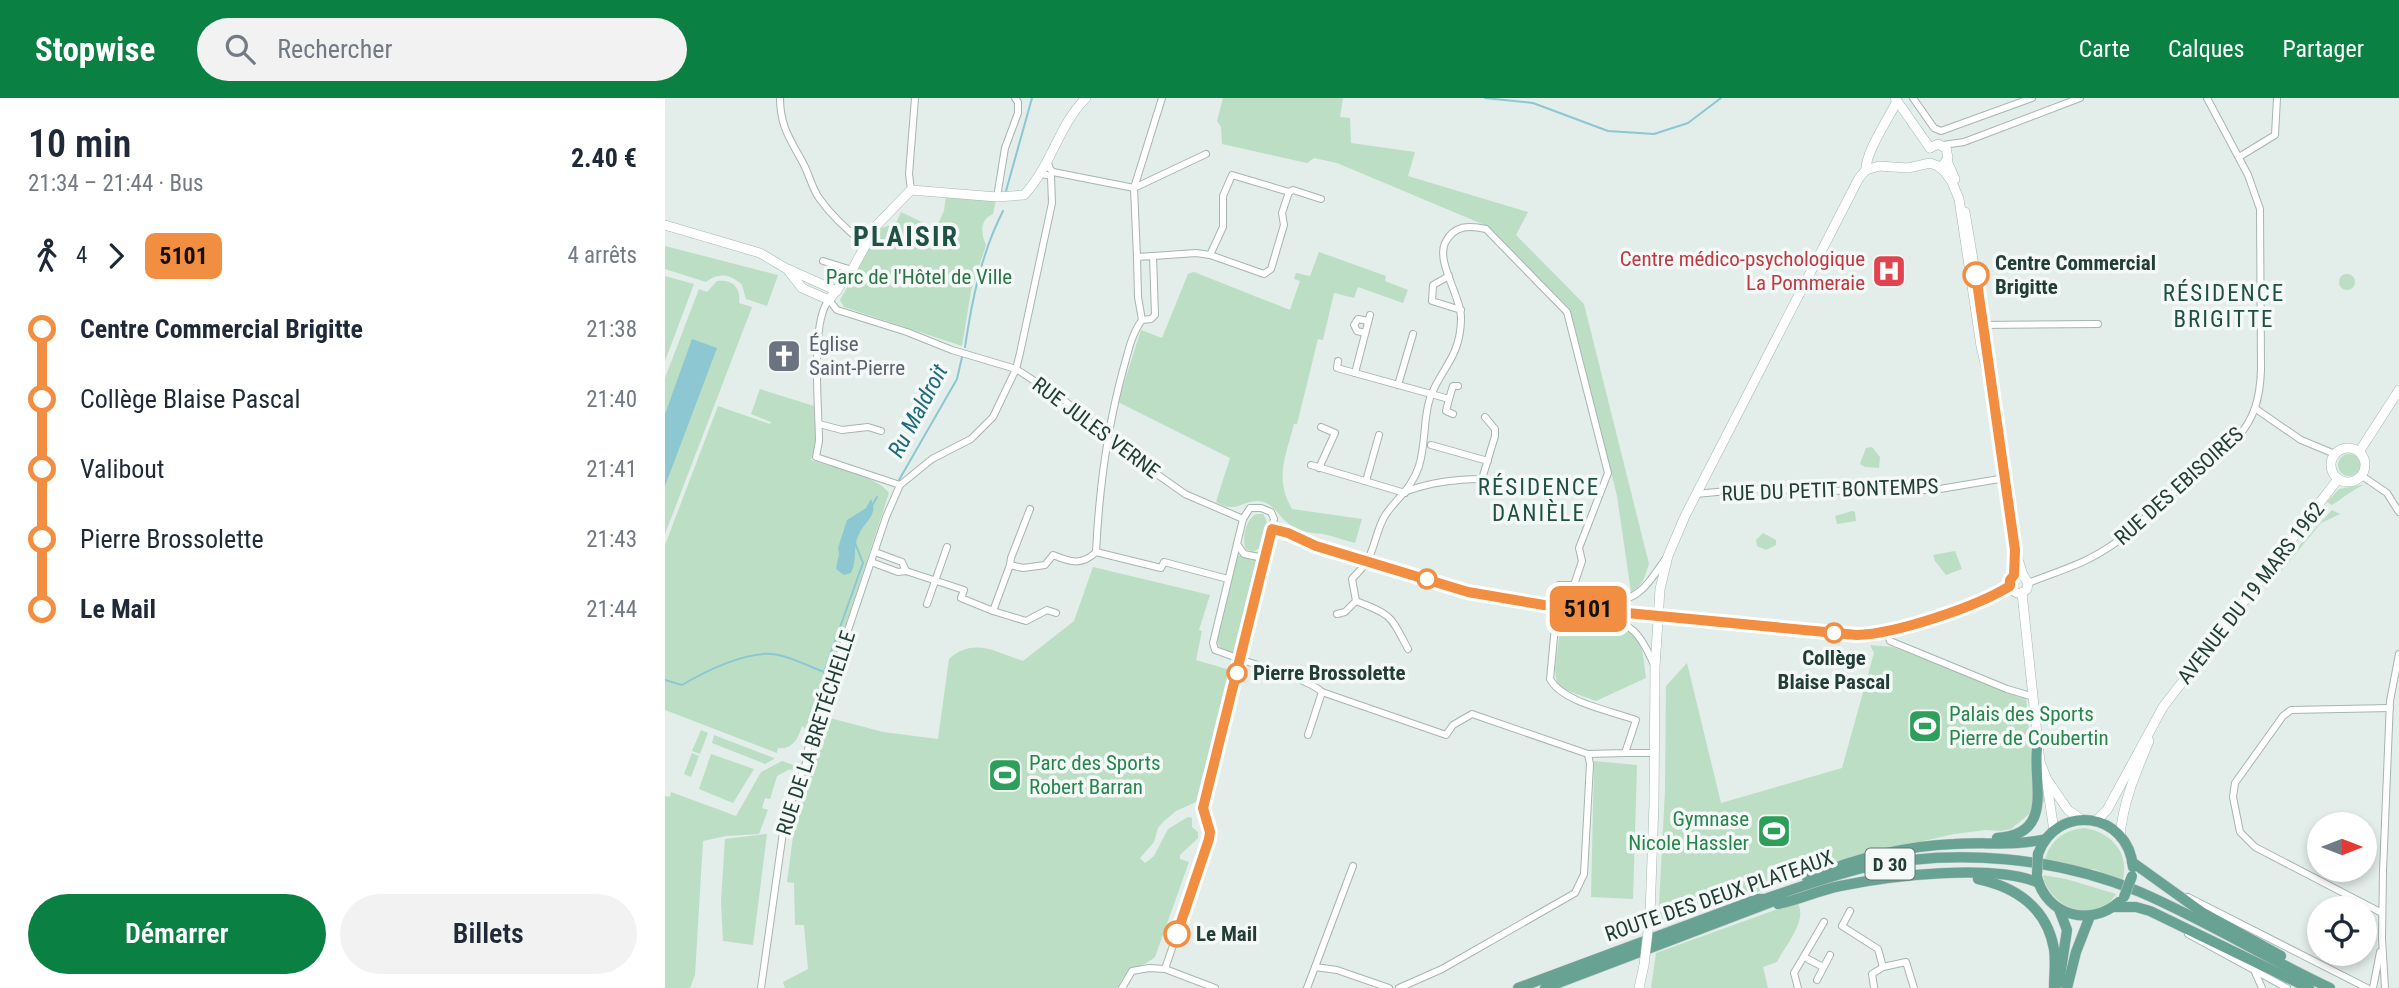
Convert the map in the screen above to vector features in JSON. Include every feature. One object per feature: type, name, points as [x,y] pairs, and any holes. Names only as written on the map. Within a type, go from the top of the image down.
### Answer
[{"type":"main road","points":[[1952,844],[1960,840],[2010,836],[2028,826],[2039,805],[2035,769],[2038,741]]},
{"type":"main road","points":[[1758,899],[1842,863],[1880,853],[1952,844],[2032,842],[2050,835],[2067,823],[2082,820],[2095,821],[2112,828],[2128,848],[2132,876],[2124,897],[2114,907]]},
{"type":"main road","points":[[2050,835],[2039,854],[2038,878],[2047,898],[2059,909],[2074,915],[2090,916],[2114,907],[2136,907],[2164,917],[2309,988]]},
{"type":"main road","name":"ROUTE DES DEUX PLATEAUX","points":[[1518,988],[1758,899],[1835,875],[1905,861],[1945,858],[2044,865],[2138,892],[2175,908],[2330,988]]},
{"type":"main road","points":[[2132,862],[2203,914],[2340,988]]},
{"type":"main road","name":"ROUTE DES DEUX PLATEAUX","points":[[1545,988],[1804,890],[1870,872],[1946,863],[2026,867],[2081,879],[2136,896],[2319,988]]},
{"type":"main road","points":[[1769,905],[1784,903],[1837,886],[1891,878],[1975,873],[2038,878]]},
{"type":"main road","points":[[1891,878],[1979,879],[1999,883],[2019,894],[2037,910],[2048,929],[2054,949],[2056,988]]},
{"type":"main road","points":[[2056,988],[2067,938],[2067,930],[2059,909]]},
{"type":"main road","points":[[2067,988],[2075,952],[2090,916]]},
{"type":"street","points":[[780,98],[784,130],[817,197],[851,234],[865,244]]},
{"type":"street","points":[[911,190],[909,174],[915,98]]},
{"type":"street","points":[[997,197],[1005,148],[1018,113],[1018,102],[1015,98]]},
{"type":"street","points":[[911,190],[997,197],[1024,195],[1042,174],[1070,117],[1086,98]]},
{"type":"street","points":[[1010,565],[1023,568],[1045,565],[1053,555],[1069,561],[1088,560],[1096,552],[1115,397],[1135,330],[1142,320],[1138,297],[1134,188],[1162,98]]},
{"type":"street","points":[[1913,98],[1934,128],[1941,131],[2032,98]]},
{"type":"street","points":[[1639,988],[1650,915],[1655,667],[1660,589],[1668,556],[1696,494],[1859,178],[1866,170],[1879,166],[1908,168],[1935,159],[1964,142],[2080,98]]},
{"type":"street","name":"RUE DES EBISOIRES","points":[[2022,578],[2072,569],[2101,554],[2237,438],[2247,427],[2256,409],[2261,370],[2260,209],[2248,175],[2207,98]]},
{"type":"street","points":[[2239,157],[2275,135],[2277,98]]},
{"type":"street","points":[[1896,99],[1962,198],[2015,550],[2027,589],[2022,593]]},
{"type":"street","points":[[1866,170],[1865,166],[1896,99]]},
{"type":"street","points":[[2010,106],[2016,121]]},
{"type":"street","points":[[1935,159],[1941,145],[1964,142]]},
{"type":"street","points":[[1048,163],[1050,169],[1065,174],[1134,188],[1206,154]]},
{"type":"street","points":[[911,190],[876,226],[852,270],[829,300],[821,314],[817,340],[819,441],[816,457],[900,485],[932,458],[971,439],[993,417],[1016,369],[1050,218],[1051,176],[1042,174]]},
{"type":"street","points":[[1052,187],[1057,178],[1065,174]]},
{"type":"street","points":[[1210,255],[1223,227],[1223,196],[1232,175],[1321,199]]},
{"type":"street","points":[[1137,257],[1196,253],[1210,255],[1264,274],[1271,269],[1284,225],[1282,213],[1289,191]]},
{"type":"street","points":[[665,225],[760,253],[787,269],[837,291]]},
{"type":"street","points":[[1356,601],[1352,579],[1367,562],[1377,530],[1387,512],[1406,492],[1414,478],[1424,443],[1432,395],[1457,348],[1461,310],[1444,260],[1444,245],[1453,232],[1469,225],[1486,229],[1567,312],[1608,473],[1579,548],[1582,561],[1574,584],[1559,586],[1550,679],[1554,686],[1569,697],[1636,720],[1625,753]]},
{"type":"street","points":[[1142,320],[1156,315],[1153,256]]},
{"type":"street","points":[[823,261],[852,270]]},
{"type":"street","points":[[787,269],[802,288],[829,300]]},
{"type":"street","points":[[1449,276],[1433,285],[1432,301],[1461,310]]},
{"type":"street","name":"RUE JULES VERNE","points":[[829,300],[837,310],[1016,369],[1064,400],[1108,439],[1185,494],[1243,519]]},
{"type":"street","points":[[1355,373],[1369,318],[1359,319],[1354,325],[1357,331],[1365,333]]},
{"type":"street","points":[[1981,325],[2098,324]]},
{"type":"street","points":[[1398,385],[1413,334]]},
{"type":"street","points":[[1338,361],[1337,368],[1449,399]]},
{"type":"street","points":[[1453,414],[1446,411],[1453,386],[1458,386]]},
{"type":"street","points":[[2359,452],[2399,390]]},
{"type":"street","points":[[2256,409],[2301,440],[2335,454],[2349,448],[2359,452],[2365,461],[2362,476]]},
{"type":"street","points":[[1311,465],[1406,492],[1425,485],[1482,479],[1495,436],[1495,429],[1485,417]]},
{"type":"street","points":[[819,424],[842,430],[867,426],[881,430]]},
{"type":"street","points":[[1319,468],[1340,426]]},
{"type":"street","points":[[1321,427],[1335,433]]},
{"type":"street","points":[[1366,481],[1379,435]]},
{"type":"street","points":[[1431,445],[1488,461]]},
{"type":"street","points":[[2335,454],[2332,464],[2338,479],[2348,482],[2362,476]]},
{"type":"street","points":[[2362,476],[2387,494],[2399,512]]},
{"type":"street","points":[[1414,478],[1425,485]]},
{"type":"street","name":"RUE DU PETIT BONTEMPS","points":[[1696,494],[1748,489],[1896,492],[1940,489],[2005,478]]},
{"type":"street","name":"AVENUE DU 19 MARS 1962","points":[[2095,821],[2107,810],[2163,707],[2338,479]]},
{"type":"street","name":"RUE DE LA BRETÉCHELLE","points":[[761,988],[785,818],[806,763],[810,743],[871,562],[900,485]]},
{"type":"street","points":[[1165,969],[1209,839],[1210,832],[1203,808],[1240,659],[1267,548],[1272,529],[1274,519],[1271,512],[1250,508],[1243,519],[1228,579],[1213,643],[1215,650],[1240,659],[1315,686],[1322,692],[1446,735],[1453,724],[1472,714],[1588,754],[1654,752]]},
{"type":"street","points":[[993,611],[1030,509]]},
{"type":"street","points":[[1272,529],[1316,546],[1468,592],[1557,606],[1857,635],[1888,632],[1982,601],[2010,586]]},
{"type":"street","points":[[1237,544],[1244,554],[1258,557],[1267,548]]},
{"type":"street","points":[[927,604],[947,547]]},
{"type":"street","points":[[875,552],[902,562],[906,571]]},
{"type":"street","points":[[1096,552],[1161,568],[1164,562],[1228,579]]},
{"type":"street","points":[[1594,610],[1632,598],[1643,591],[1668,556]]},
{"type":"street","points":[[871,562],[964,590],[961,598],[1025,621],[1048,610],[1056,612]]},
{"type":"street","points":[[2022,578],[2010,580],[2013,591],[2022,593]]},
{"type":"street","points":[[2022,593],[2040,762],[2046,777],[2067,810],[2082,820]]},
{"type":"street","points":[[1337,614],[1345,612],[1356,601]]},
{"type":"street","points":[[1356,601],[1392,618],[1408,649]]},
{"type":"street","points":[[1594,610],[1630,626],[1643,640],[1655,667]]},
{"type":"street","points":[[1888,632],[1890,641],[1919,654],[2034,697]]},
{"type":"street","points":[[2385,988],[2382,913],[2390,708],[2399,654]]},
{"type":"street","points":[[1308,735],[1322,692]]},
{"type":"street","name":"AVENUE DU 19 MARS 1962","points":[[2120,836],[2129,789],[2163,707]]},
{"type":"street","points":[[2382,913],[2255,847],[2239,832],[2233,797],[2235,783],[2283,716],[2291,710],[2390,708]]},
{"type":"street","points":[[1398,988],[1442,969],[1575,893],[1584,874],[1590,764],[1588,754]]},
{"type":"street","points":[[2046,777],[2050,835]]},
{"type":"street","points":[[1307,988],[1353,866]]},
{"type":"street","points":[[2160,882],[2364,987],[2376,972]]},
{"type":"street","points":[[1850,911],[1842,926],[1878,949],[1883,967]]},
{"type":"street","points":[[2164,917],[2168,924],[2287,988]]},
{"type":"street","points":[[1798,988],[1794,973],[1824,922]]},
{"type":"street","points":[[2373,988],[2382,943]]},
{"type":"street","points":[[1817,980],[1830,955]]},
{"type":"street","points":[[1804,957],[1823,967]]},
{"type":"street","points":[[1874,987],[1872,974],[1883,967],[1906,962],[1914,988]]},
{"type":"street","points":[[1315,967],[1337,970],[1389,988]]},
{"type":"street","points":[[1122,988],[1132,971],[1149,968],[1165,969],[1215,988]]},
{"type":"street","points":[[2254,971],[2262,988]]},
{"type":"green space","points":[[1223,98],[1343,98],[1340,117],[1350,118],[1351,143],[1415,152],[1408,176],[1528,212],[1516,235],[1584,304],[1649,564],[1643,580],[1635,590],[1631,592],[1617,496],[1568,307],[1487,226],[1337,163],[1314,158],[1307,163],[1222,144],[1221,127],[1217,121]]},
{"type":"green space","name":"Parc de l'Hôtel de Ville","points":[[946,195],[996,200],[993,214],[983,224],[982,232],[986,245],[971,291],[962,346],[844,307],[840,300],[879,229],[896,223],[901,212],[930,226],[939,222]]},
{"type":"green space","points":[[665,246],[778,275],[767,306],[746,299],[742,285],[734,278],[720,276],[706,282],[665,269]]},
{"type":"green space","points":[[1319,252],[1386,276],[1385,281],[1408,290],[1403,303],[1358,287],[1354,298],[1334,293],[1323,340],[1318,339],[1297,424],[1294,424],[1285,457],[1284,487],[1292,509],[1362,519],[1355,543],[1296,528],[1264,502],[1229,507],[1216,502],[1230,458],[1118,402],[1141,330],[1162,338],[1188,274],[1194,272],[1290,310],[1300,281],[1294,279],[1296,273],[1310,276]]},
{"type":"green space","points":[[2347,274],[2353,276],[2353,288],[2347,290],[2341,288],[2339,282],[2341,276]]},
{"type":"green space","points":[[665,276],[694,284],[665,361]]},
{"type":"green space","points":[[717,281],[732,283],[739,293],[739,303],[752,307],[665,534],[665,378],[699,289],[707,292]]},
{"type":"green space","points":[[760,389],[814,406],[816,441],[811,460],[865,477],[889,493],[809,737],[805,735],[806,729],[802,726],[794,742],[788,747],[778,748],[777,753],[665,710],[665,545],[718,406],[770,424],[771,422],[751,414]]},
{"type":"green space","points":[[1872,447],[1880,457],[1879,468],[1860,464],[1866,448]]},
{"type":"green space","points":[[2349,454],[2357,457],[2360,465],[2357,473],[2349,476],[2341,473],[2338,465],[2341,457]]},
{"type":"green space","points":[[2364,485],[2332,505],[2327,502],[2339,489]]},
{"type":"green space","points":[[2332,510],[2340,514],[2321,523],[2263,593],[2300,545]]},
{"type":"green space","points":[[1855,512],[1856,521],[1837,524],[1835,516]]},
{"type":"green space","points":[[1256,514],[1263,514],[1268,524],[1263,546],[1253,552],[1246,549],[1244,535],[1247,525]]},
{"type":"green space","points":[[1763,533],[1776,540],[1776,545],[1766,550],[1757,546],[1756,540]]},
{"type":"green space","points":[[1955,551],[1962,569],[1946,575],[1933,555]]},
{"type":"green space","points":[[1237,555],[1262,561],[1237,650],[1233,653],[1222,650],[1217,640]]},
{"type":"green space","name":"Parc des Sports Robert Barran","points":[[1093,567],[1210,595],[1199,630],[1202,631],[1196,660],[1230,670],[1196,802],[1176,811],[1164,821],[1158,828],[1154,842],[1140,858],[1145,863],[1154,856],[1168,829],[1188,817],[1192,818],[1192,827],[1198,832],[1198,838],[1180,855],[1180,859],[1189,862],[1155,957],[1125,975],[1118,988],[785,988],[783,982],[808,969],[804,925],[795,925],[794,883],[787,882],[793,837],[788,836],[823,723],[830,718],[883,732],[938,739],[949,659],[967,649],[985,648],[1023,661],[1074,621]]},
{"type":"green space","points":[[1566,617],[1616,627],[1633,635],[1641,649],[1646,678],[1596,701],[1563,689],[1557,684],[1555,669],[1561,622]]},
{"type":"green space","points":[[1870,645],[1893,647],[2026,698],[2032,761],[2045,783],[2045,801],[2011,829],[1954,834],[1840,860],[1754,893],[1727,897],[1658,925],[1665,790],[1666,686],[1687,663],[1721,803],[1842,768],[1874,653]]},
{"type":"green space","points":[[701,730],[708,733],[700,754],[692,751]]},
{"type":"green space","points":[[714,735],[774,759],[765,764],[712,743]]},
{"type":"green space","points":[[692,753],[699,756],[691,777],[684,774]]},
{"type":"green space","points":[[711,754],[754,769],[733,803],[699,789]]},
{"type":"green space","points":[[782,761],[799,767],[798,772],[790,769],[777,776],[770,799],[765,798],[762,808],[768,810],[759,834],[726,836],[703,841],[695,975],[690,988],[665,988],[665,796],[670,797],[671,792],[736,816],[761,772]]},
{"type":"green space","points":[[1594,761],[1637,765],[1633,899],[1591,897]]},
{"type":"green space","points":[[2084,828],[2103,834],[2117,846],[2124,863],[2122,883],[2094,869],[2077,870],[2045,861],[2054,842],[2070,831]]},
{"type":"green space","points":[[767,834],[753,945],[723,941],[721,901],[725,839]]},
{"type":"green space","points":[[2043,875],[2116,894],[2108,904],[2097,909],[2074,909],[2054,896]]},
{"type":"green space","points":[[1797,902],[1800,916],[1795,932],[1777,962],[1763,967],[1768,988],[1651,988],[1656,953]]},
{"type":"water","points":[[692,339],[717,348],[665,486],[665,414]]},
{"type":"water","points":[[871,499],[872,514],[857,539],[853,568],[851,573],[844,575],[836,569],[838,548],[847,520],[866,508]]},
{"type":"waterway","name":"Ru Maldroit","points":[[1006,191],[1032,98]]},
{"type":"waterway","name":"Ru Maldroit","points":[[1485,98],[1533,103],[1608,131],[1654,134],[1688,123],[1721,98]]},
{"type":"waterway","name":"Ru Maldroit","points":[[965,347],[978,278],[1003,211]]},
{"type":"waterway","name":"Ru Maldroit","points":[[899,480],[957,379],[962,357]]},
{"type":"waterway","name":"Ru Maldroit","points":[[873,504],[877,497]]},
{"type":"waterway","name":"Ru Maldroit","points":[[665,680],[682,685],[725,664],[760,654],[784,656],[824,672],[863,563],[855,543]]},
{"type":"bus line","name":"5101","points":[[1177,934],[1209,839],[1210,832],[1203,808],[1272,529],[1316,546],[1468,592],[1544,605],[1857,635],[1888,632],[1982,601],[2010,586],[2014,575],[2015,550],[1976,275]]},
{"type":"place","name":"Centre médico-psychologique La Pommeraie","points":[[1889,271]]},
{"type":"place","name":"Centre Commercial Brigitte","points":[[1976,275]]},
{"type":"place","name":"Église Saint-Pierre","points":[[784,356]]},
{"type":"place","name":"Collège Blaise Pascal","points":[[1834,633]]},
{"type":"place","name":"Pierre Brossolette","points":[[1237,673]]},
{"type":"place","name":"Palais des Sports Pierre de Coubertin","points":[[1925,726]]},
{"type":"place","name":"Parc des Sports Robert Barran","points":[[1005,775]]},
{"type":"place","name":"Gymnase Nicole Hassler","points":[[1774,831]]},
{"type":"place","name":"Le Mail","points":[[1177,934]]},
{"type":"district","name":"PLAISIR","points":[[906,236]]},
{"type":"district","name":"RÉSIDENCE BRIGITTE","points":[[2224,306]]},
{"type":"district","name":"RÉSIDENCE DANIÈLE","points":[[1539,500]]}]
